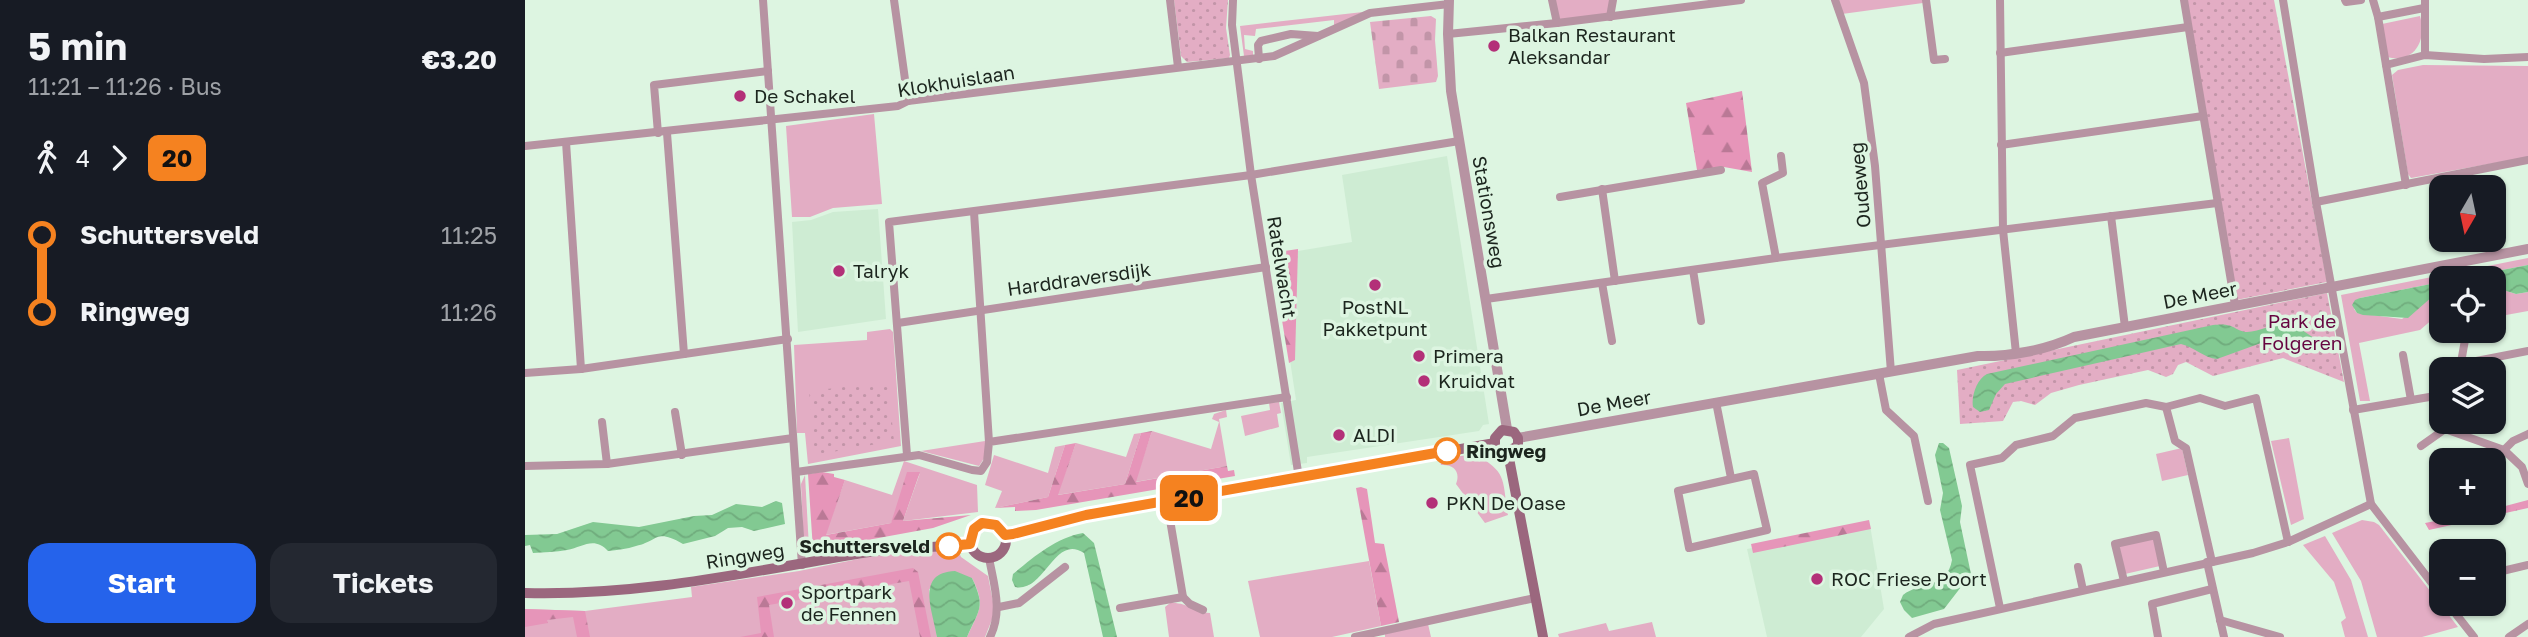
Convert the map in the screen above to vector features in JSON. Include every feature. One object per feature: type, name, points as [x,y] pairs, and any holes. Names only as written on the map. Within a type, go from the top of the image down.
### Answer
[{"type":"main road","points":[[1507,429],[1514,432],[1518,438],[1514,450],[1508,453],[1502,452],[1495,443],[1497,433],[1507,429]]},
{"type":"main road","points":[[1005,535],[1030,531],[1086,515],[1495,443]]},
{"type":"main road","points":[[1508,453],[1543,637]]},
{"type":"main road","points":[[982,523],[996,525],[1005,535],[1004,548],[989,558],[978,556],[970,544],[974,529],[982,523]]},
{"type":"main road","name":"Ringweg","points":[[525,593],[594,593],[667,587],[889,550],[970,544]]},
{"type":"street","points":[[763,0],[802,565]]},
{"type":"street","points":[[894,0],[908,101]]},
{"type":"street","points":[[1170,0],[1178,67]]},
{"type":"street","name":"Ratelwacht","points":[[1233,0],[1232,22],[1251,175],[1299,478]]},
{"type":"street","points":[[1552,0],[1557,23]]},
{"type":"street","points":[[1610,17],[1613,0]]},
{"type":"street","points":[[1448,34],[1741,0]]},
{"type":"street","name":"Oudeweg","points":[[1835,0],[1864,83],[1875,166],[1891,372]]},
{"type":"street","points":[[1926,0],[1934,60],[1945,59]]},
{"type":"street","points":[[2000,0],[2003,230],[2017,353]]},
{"type":"street","points":[[2184,0],[2235,305]]},
{"type":"street","points":[[2283,0],[2316,202],[2371,504],[2429,577]]},
{"type":"street","points":[[2345,0],[2361,0]]},
{"type":"street","points":[[2373,0],[2406,185]]},
{"type":"street","name":"Klokhuislaan","points":[[525,146],[773,121],[898,106],[908,101],[1259,59],[1286,52],[1352,20],[1378,11],[1449,2]]},
{"type":"street","name":"Stationsweg","points":[[1449,2],[1450,82],[1507,429]]},
{"type":"street","points":[[2378,17],[2424,4],[2425,55]]},
{"type":"street","points":[[2000,53],[2188,27]]},
{"type":"street","name":"Klokhuislaan","points":[[1259,59],[1258,45],[1266,39],[1291,34],[1321,36]]},
{"type":"street","points":[[2386,65],[2425,55],[2484,59],[2528,57]]},
{"type":"street","points":[[657,133],[654,85],[768,71]]},
{"type":"street","points":[[2001,145],[2203,116]]},
{"type":"street","points":[[667,133],[684,354]]},
{"type":"street","points":[[907,455],[889,222],[1251,175],[1459,141]]},
{"type":"street","points":[[566,142],[581,369]]},
{"type":"street","points":[[1776,258],[1762,183],[1783,173],[1781,156]]},
{"type":"street","points":[[2316,202],[2528,160]]},
{"type":"street","points":[[1560,197],[1721,170]]},
{"type":"street","points":[[1602,189],[1615,281]]},
{"type":"street","points":[[1486,299],[1776,258],[2217,203]]},
{"type":"street","points":[[796,472],[907,455],[927,456],[981,471],[987,462],[989,442],[974,212]]},
{"type":"street","points":[[2111,216],[2125,327]]},
{"type":"street","name":"De Meer","points":[[1518,438],[1978,356],[2017,353],[2058,344],[2074,337],[2528,250]]},
{"type":"street","name":"Harddraversdijk","points":[[898,323],[1266,267]]},
{"type":"street","points":[[1693,270],[1701,321]]},
{"type":"street","points":[[1602,283],[1612,341]]},
{"type":"street","points":[[525,373],[581,369],[788,339]]},
{"type":"street","points":[[2502,357],[2528,351]]},
{"type":"street","points":[[2403,355],[2411,400]]},
{"type":"street","points":[[1879,374],[1886,410],[1913,436],[1929,501]]},
{"type":"street","points":[[989,442],[1287,397]]},
{"type":"street","points":[[2000,608],[1971,465],[2002,458],[2016,445],[2053,436],[2075,418],[2146,403],[2166,407],[2200,398],[2225,406],[2256,398],[2288,542]]},
{"type":"street","points":[[2353,410],[2429,398]]},
{"type":"street","points":[[1717,402],[1731,478]]},
{"type":"street","points":[[2166,407],[2175,441],[2186,448],[2212,589],[2224,637]]},
{"type":"street","points":[[675,412],[682,455]]},
{"type":"street","points":[[602,422],[607,464]]},
{"type":"street","points":[[2421,446],[2435,434]]},
{"type":"street","points":[[2464,434],[2499,448]]},
{"type":"street","points":[[2506,448],[2513,440],[2528,434]]},
{"type":"street","points":[[525,467],[607,464],[793,438]]},
{"type":"street","points":[[2506,452],[2522,467],[2528,484]]},
{"type":"street","points":[[1754,474],[1767,530],[1689,548],[1678,491],[1731,478],[1754,474]]},
{"type":"street","points":[[1167,502],[1184,597],[1190,604],[1203,610]]},
{"type":"street","points":[[1909,637],[1934,624],[2253,553],[2288,542],[2371,504]]},
{"type":"street","points":[[2124,581],[2115,544],[2156,535],[2164,572]]},
{"type":"street","points":[[989,558],[999,607],[995,628],[990,637]]},
{"type":"street","points":[[2506,570],[2528,565]]},
{"type":"street","points":[[999,607],[1019,603],[1065,567]]},
{"type":"street","points":[[2078,567],[2083,590]]},
{"type":"street","points":[[2158,637],[2152,604],[2212,589]]},
{"type":"street","points":[[1120,608],[1184,597]]},
{"type":"street","points":[[1355,637],[1535,598]]},
{"type":"street","points":[[2457,616],[2473,637]]},
{"type":"street","points":[[2220,620],[2280,637]]},
{"type":"street","points":[[2509,637],[2528,624]]},
{"type":"shaded area","points":[[1447,156],[1489,424],[1483,425],[1479,431],[1307,457],[1307,463],[1291,465],[1281,403],[1296,400],[1274,255],[1352,242],[1342,175]]},
{"type":"shaded area","name":"Talryk","points":[[878,209],[886,319],[798,332],[792,222],[811,220],[833,212]]},
{"type":"shaded area","name":"ROC Friese Poort","points":[[1870,525],[1884,609],[1861,637],[1767,637],[1747,549]]},
{"type":"green space","points":[[1174,0],[1228,0],[1226,28],[1229,58],[1187,62],[1181,56]]},
{"type":"green space","points":[[1555,0],[1611,0],[1608,14],[1558,20]]},
{"type":"green space","points":[[1838,0],[1923,0],[1923,3],[1842,14]]},
{"type":"green space","points":[[2187,0],[2274,0],[2327,282],[2236,300]]},
{"type":"green space","points":[[1363,12],[1334,26],[1334,20],[1256,29],[1255,36],[1244,35],[1245,49],[1253,51],[1253,57],[1244,56],[1240,26]]},
{"type":"green space","points":[[1431,16],[1436,19],[1436,82],[1379,89],[1370,22]]},
{"type":"green space","points":[[2420,16],[2422,34],[2417,48],[2405,57],[2387,57],[2382,24]]},
{"type":"green space","points":[[2423,65],[2528,66],[2528,157],[2411,178],[2408,174],[2392,75],[2398,70]]},
{"type":"green space","points":[[1742,91],[1752,172],[1724,167],[1697,170],[1686,103]]},
{"type":"green space","points":[[874,114],[882,204],[833,208],[810,217],[792,217],[786,126]]},
{"type":"green space","points":[[1298,249],[1295,360],[1289,363],[1271,253]]},
{"type":"green space","points":[[2528,258],[2528,265],[2506,269],[2506,266],[2488,266]]},
{"type":"green space","points":[[2429,278],[2429,284],[2360,298],[2354,309],[2357,313],[2402,319],[2429,299],[2429,322],[2420,330],[2359,343],[2370,401],[2360,401],[2341,295]]},
{"type":"green space","points":[[2506,291],[2516,294],[2528,292],[2528,311],[2506,315]]},
{"type":"green space","name":"Park de Folgeren","points":[[2327,293],[2344,382],[2283,358],[2213,376],[2186,362],[2178,365],[2173,374],[2166,377],[2148,370],[2079,385],[2051,393],[2035,405],[2013,402],[2003,421],[1960,424],[1957,370]]},
{"type":"green space","points":[[890,329],[893,332],[901,446],[808,464],[805,433],[797,433],[794,345],[867,340],[867,332]]},
{"type":"green space","points":[[888,382],[894,441],[815,455],[809,391]]},
{"type":"green space","points":[[1279,402],[1279,427],[1245,436],[1241,416],[1270,410],[1269,403]]},
{"type":"green space","points":[[1226,410],[1227,417],[1219,419],[1227,466],[1135,482],[1152,431],[1211,449],[1219,422],[1212,419],[1214,414]]},
{"type":"green space","points":[[1152,431],[1136,482],[1227,466],[1228,471],[1234,470],[1235,476],[1036,510],[995,508],[1048,497],[1065,445],[1076,443],[1058,495],[1125,484],[1141,433]]},
{"type":"green space","points":[[1141,433],[1125,484],[1057,495],[1076,443],[1126,457],[1134,434]]},
{"type":"green space","points":[[2289,438],[2304,519],[2291,525],[2271,441]]},
{"type":"green space","points":[[985,441],[985,457],[979,466],[921,451]]},
{"type":"green space","points":[[1065,445],[1048,497],[995,508],[1002,491],[985,485],[994,455],[1048,473],[1055,447]]},
{"type":"green space","points":[[2182,448],[2188,475],[2162,481],[2156,454]]},
{"type":"green space","points":[[1475,454],[1498,472],[1505,493],[1508,515],[1485,523],[1456,484],[1455,469],[1441,465],[1440,459]]},
{"type":"green space","points":[[904,461],[977,485],[978,512],[903,521],[920,473],[891,523],[825,535],[845,480],[892,495]]},
{"type":"green space","points":[[822,472],[845,480],[826,535],[891,523],[907,472],[920,472],[903,521],[971,515],[933,528],[813,550],[808,474]]},
{"type":"green space","points":[[805,475],[809,548],[804,549],[801,484]]},
{"type":"green space","points":[[1356,488],[1367,489],[1375,543],[1384,544],[1399,622],[1381,626]]},
{"type":"green space","points":[[2528,500],[2528,508],[2506,513],[2506,506]]},
{"type":"green space","points":[[1869,520],[1871,529],[1753,553],[1751,544]]},
{"type":"green space","points":[[2362,520],[2379,525],[2429,590],[2429,616],[2449,616],[2458,627],[2422,637],[2377,637],[2361,581],[2332,533]]},
{"type":"green space","points":[[2429,522],[2429,525],[2452,525],[2429,530],[2425,523]]},
{"type":"green space","points":[[2325,536],[2351,580],[2368,637],[2345,637],[2341,622],[2346,618],[2334,582],[2303,545]]},
{"type":"green space","points":[[2154,539],[2160,566],[2125,574],[2119,546]]},
{"type":"green space","name":"Sportpark de Fennen","points":[[958,550],[961,557],[988,576],[995,612],[985,637],[967,637],[978,614],[980,602],[972,578],[929,589],[937,637],[525,637],[525,609],[585,611],[692,597],[691,587],[799,571],[883,554]]},
{"type":"green space","points":[[1369,561],[1381,626],[1332,637],[1260,637],[1248,581]]},
{"type":"green space","points":[[913,568],[918,572],[931,637],[920,637],[909,581],[769,605],[774,637],[740,637],[761,633],[757,597]]},
{"type":"green space","points":[[1170,603],[1210,613],[1214,637],[1169,637],[1165,607]]},
{"type":"green space","points":[[525,609],[585,611],[590,637],[577,637],[573,617],[547,620],[548,623],[525,627]]},
{"type":"green space","points":[[1652,622],[1656,637],[1559,637],[1558,634],[1606,623],[1609,631]]},
{"type":"green space","points":[[1428,624],[1431,637],[1385,637],[1385,634]]},
{"type":"water","points":[[2528,265],[2528,292],[2516,294],[2506,291],[2506,269]]},
{"type":"water","points":[[2429,284],[2429,300],[2408,318],[2357,313],[2352,305],[2360,298]]},
{"type":"water","points":[[2287,320],[2314,338],[2313,347],[2275,338],[2217,359],[2181,344],[2005,384],[1996,394],[1989,410],[1980,412],[1973,407],[1975,388],[1987,374],[2213,325],[2226,325],[2252,332]]},
{"type":"water","points":[[1939,443],[1949,448],[1962,506],[1960,522],[1971,574],[1944,609],[1912,618],[1900,602],[1903,595],[1945,576],[1952,560],[1940,510],[1943,493],[1935,455]]},
{"type":"water","points":[[776,501],[782,503],[785,524],[754,531],[742,527],[728,528],[715,536],[683,544],[662,536],[633,547],[608,551],[593,543],[567,550],[533,553],[530,545],[525,546],[525,535],[557,534],[593,522],[639,527],[712,515],[736,504],[762,507]]},
{"type":"water","points":[[1083,533],[1094,543],[1117,637],[1103,637],[1084,553],[1074,549],[1065,551],[1034,581],[1025,586],[1015,587],[1012,580],[1013,574],[1045,549],[1063,539]]},
{"type":"water","points":[[955,571],[972,578],[980,602],[978,614],[967,637],[937,637],[930,605],[931,586],[935,578],[943,573]]},
{"type":"bus line","name":"20","points":[[949,546],[970,544],[970,536],[982,523],[996,525],[1005,535],[1013,534],[1086,515],[1447,451]]},
{"type":"place","name":"Balkan Restaurant Aleksandar","points":[[1494,46]]},
{"type":"place","name":"De Schakel","points":[[740,96]]},
{"type":"place","name":"Talryk","points":[[839,271]]},
{"type":"place","name":"PostNL Pakketpunt","points":[[1375,285]]},
{"type":"place","name":"Primera","points":[[1419,356]]},
{"type":"place","name":"Kruidvat","points":[[1424,381]]},
{"type":"place","name":"ALDI","points":[[1339,435]]},
{"type":"place","name":"Ringweg","points":[[1447,451]]},
{"type":"place","name":"PKN De Oase","points":[[1432,503]]},
{"type":"place","name":"Schuttersveld","points":[[949,546]]},
{"type":"place","name":"ROC Friese Poort","points":[[1817,579]]},
{"type":"place","name":"Sportpark de Fennen","points":[[787,603]]}]
